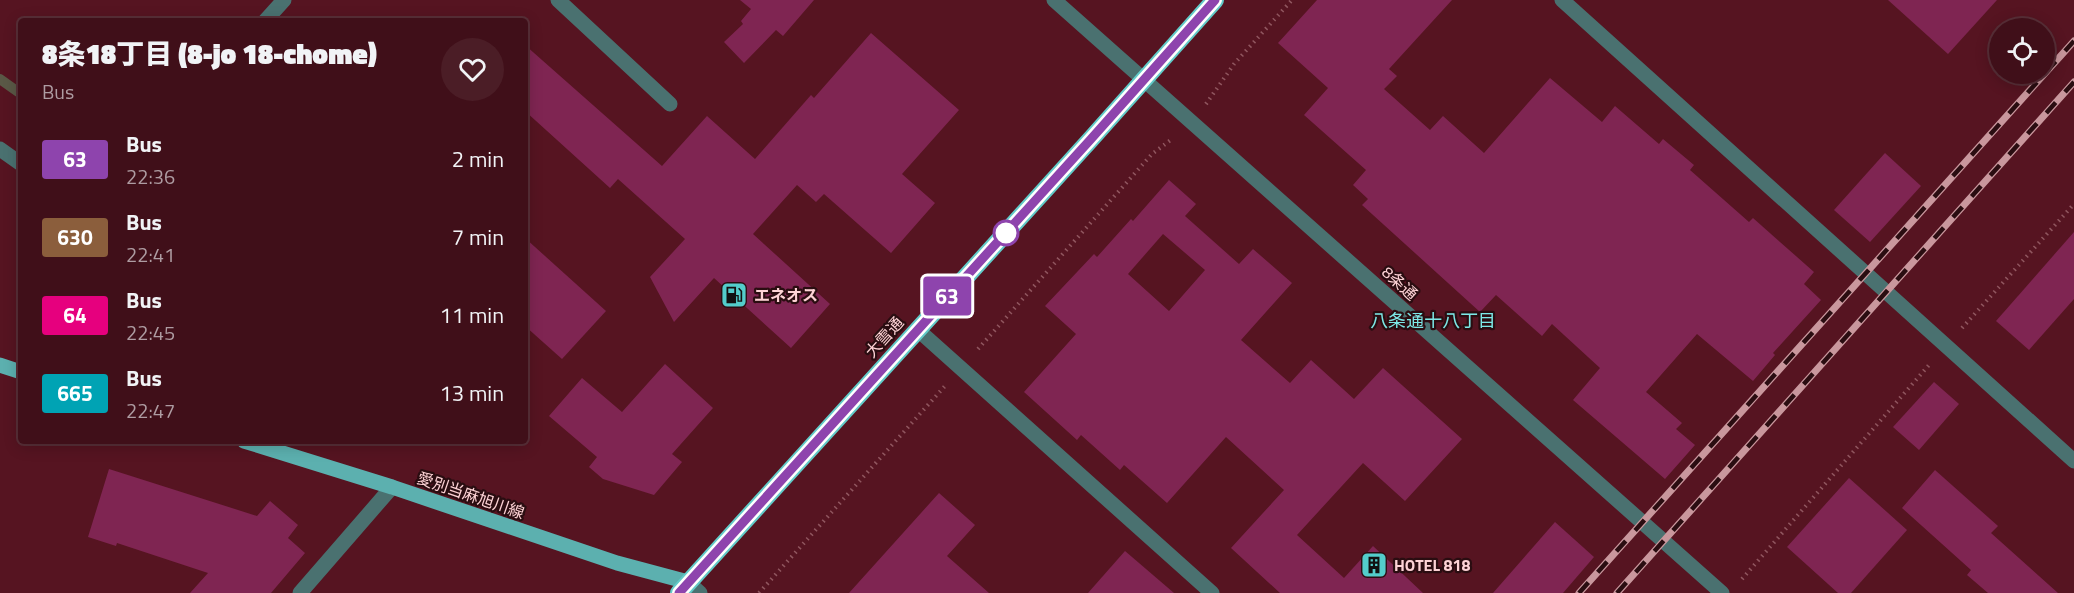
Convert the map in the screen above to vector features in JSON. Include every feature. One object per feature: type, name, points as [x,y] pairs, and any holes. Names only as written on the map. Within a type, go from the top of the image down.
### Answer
[{"type":"highway","name":"大雪通","points":[[689,589],[917,329],[1215,0]]},
{"type":"main road","points":[[0,365],[18,371]]},
{"type":"main road","name":"愛別当麻旭川線","points":[[254,444],[392,487],[689,589]]},
{"type":"street","points":[[268,18],[284,0]]},
{"type":"street","points":[[558,0],[669,104]]},
{"type":"street","name":"8条通","points":[[1054,0],[1722,593]]},
{"type":"street","points":[[1562,0],[2074,461]]},
{"type":"street","points":[[0,149],[18,162]]},
{"type":"street","points":[[917,329],[1212,593]]},
{"type":"street","points":[[300,593],[392,487]]},
{"type":"path","points":[[759,593],[1152,154],[1192,123],[1234,64],[1292,0]]},
{"type":"path","points":[[1738,584],[1946,346],[2074,204]]},
{"type":"building","points":[[740,0],[814,0],[783,36],[776,30],[744,63],[724,42],[743,24],[741,21],[751,9]]},
{"type":"building","points":[[1317,0],[1452,0],[1389,69],[1397,76],[1384,89],[1430,130],[1443,116],[1484,153],[1550,78],[1602,122],[1615,106],[1659,144],[1663,139],[1694,165],[1690,170],[1749,222],[1753,218],[1814,272],[1804,284],[1821,300],[1773,353],[1775,355],[1753,381],[1697,334],[1646,392],[1682,423],[1676,429],[1695,445],[1665,479],[1573,400],[1600,368],[1552,324],[1542,336],[1496,295],[1480,312],[1362,205],[1368,199],[1353,185],[1366,170],[1304,115],[1328,88],[1278,43]]},
{"type":"building","points":[[1888,0],[1997,0],[1948,54]]},
{"type":"building","points":[[871,33],[959,110],[902,174],[935,203],[891,253],[824,194],[816,202],[797,185],[753,234],[830,304],[791,348],[714,278],[674,322],[650,277],[685,239],[618,179],[610,188],[528,114],[528,48],[662,166],[707,116],[755,159],[811,95],[814,98]]},
{"type":"building","points":[[1885,153],[1921,186],[1870,242],[1834,210]]},
{"type":"building","points":[[1169,180],[1196,204],[1185,216],[1239,264],[1253,249],[1292,283],[1241,340],[1290,383],[1311,360],[1354,399],[1383,368],[1462,439],[1405,501],[1363,463],[1297,535],[1344,578],[1373,546],[1423,593],[1280,593],[1231,548],[1284,490],[1226,437],[1167,503],[1124,465],[1120,470],[1081,435],[1077,440],[1024,392],[1076,334],[1045,306],[1094,254],[1097,257],[1131,219],[1133,221]],"holes":[[[1163,234],[1205,270],[1169,311],[1128,274]]]},
{"type":"building","points":[[2074,232],[2074,299],[2029,350],[1996,321]]},
{"type":"building","points":[[528,241],[606,311],[562,359],[528,329]]},
{"type":"building","points":[[665,364],[713,408],[672,454],[682,462],[654,495],[603,479],[589,467],[597,457],[549,416],[582,378],[622,412]]},
{"type":"building","points":[[1934,382],[1959,404],[1919,450],[1893,427]]},
{"type":"building","points":[[109,469],[257,516],[270,501],[298,525],[288,538],[305,553],[271,593],[190,593],[208,573],[117,543],[116,546],[88,537]]},
{"type":"building","points":[[1935,470],[1998,526],[1991,533],[2058,593],[1988,593],[1967,575],[1971,570],[1902,508]]},
{"type":"building","points":[[1849,478],[1907,530],[1851,593],[1838,593],[1787,547]]},
{"type":"building","points":[[939,493],[975,525],[947,556],[989,593],[849,593]]},
{"type":"building","points":[[1555,522],[1594,557],[1563,593],[1493,593]]},
{"type":"building","points":[[1125,551],[1174,593],[1088,593]]},
{"type":"waterway","points":[[0,79],[18,92]]},
{"type":"railway","points":[[1579,593],[2074,41]]},
{"type":"railway","points":[[1617,593],[2074,82]]},
{"type":"bus line","name":"63","points":[[679,593],[1215,0]]},
{"type":"place","name":"エネオス","points":[[734,295]]},
{"type":"place","name":"HOTEL 818","points":[[1374,565]]},
{"type":"district","name":"八条通十八丁目","points":[[1433,321]]}]
